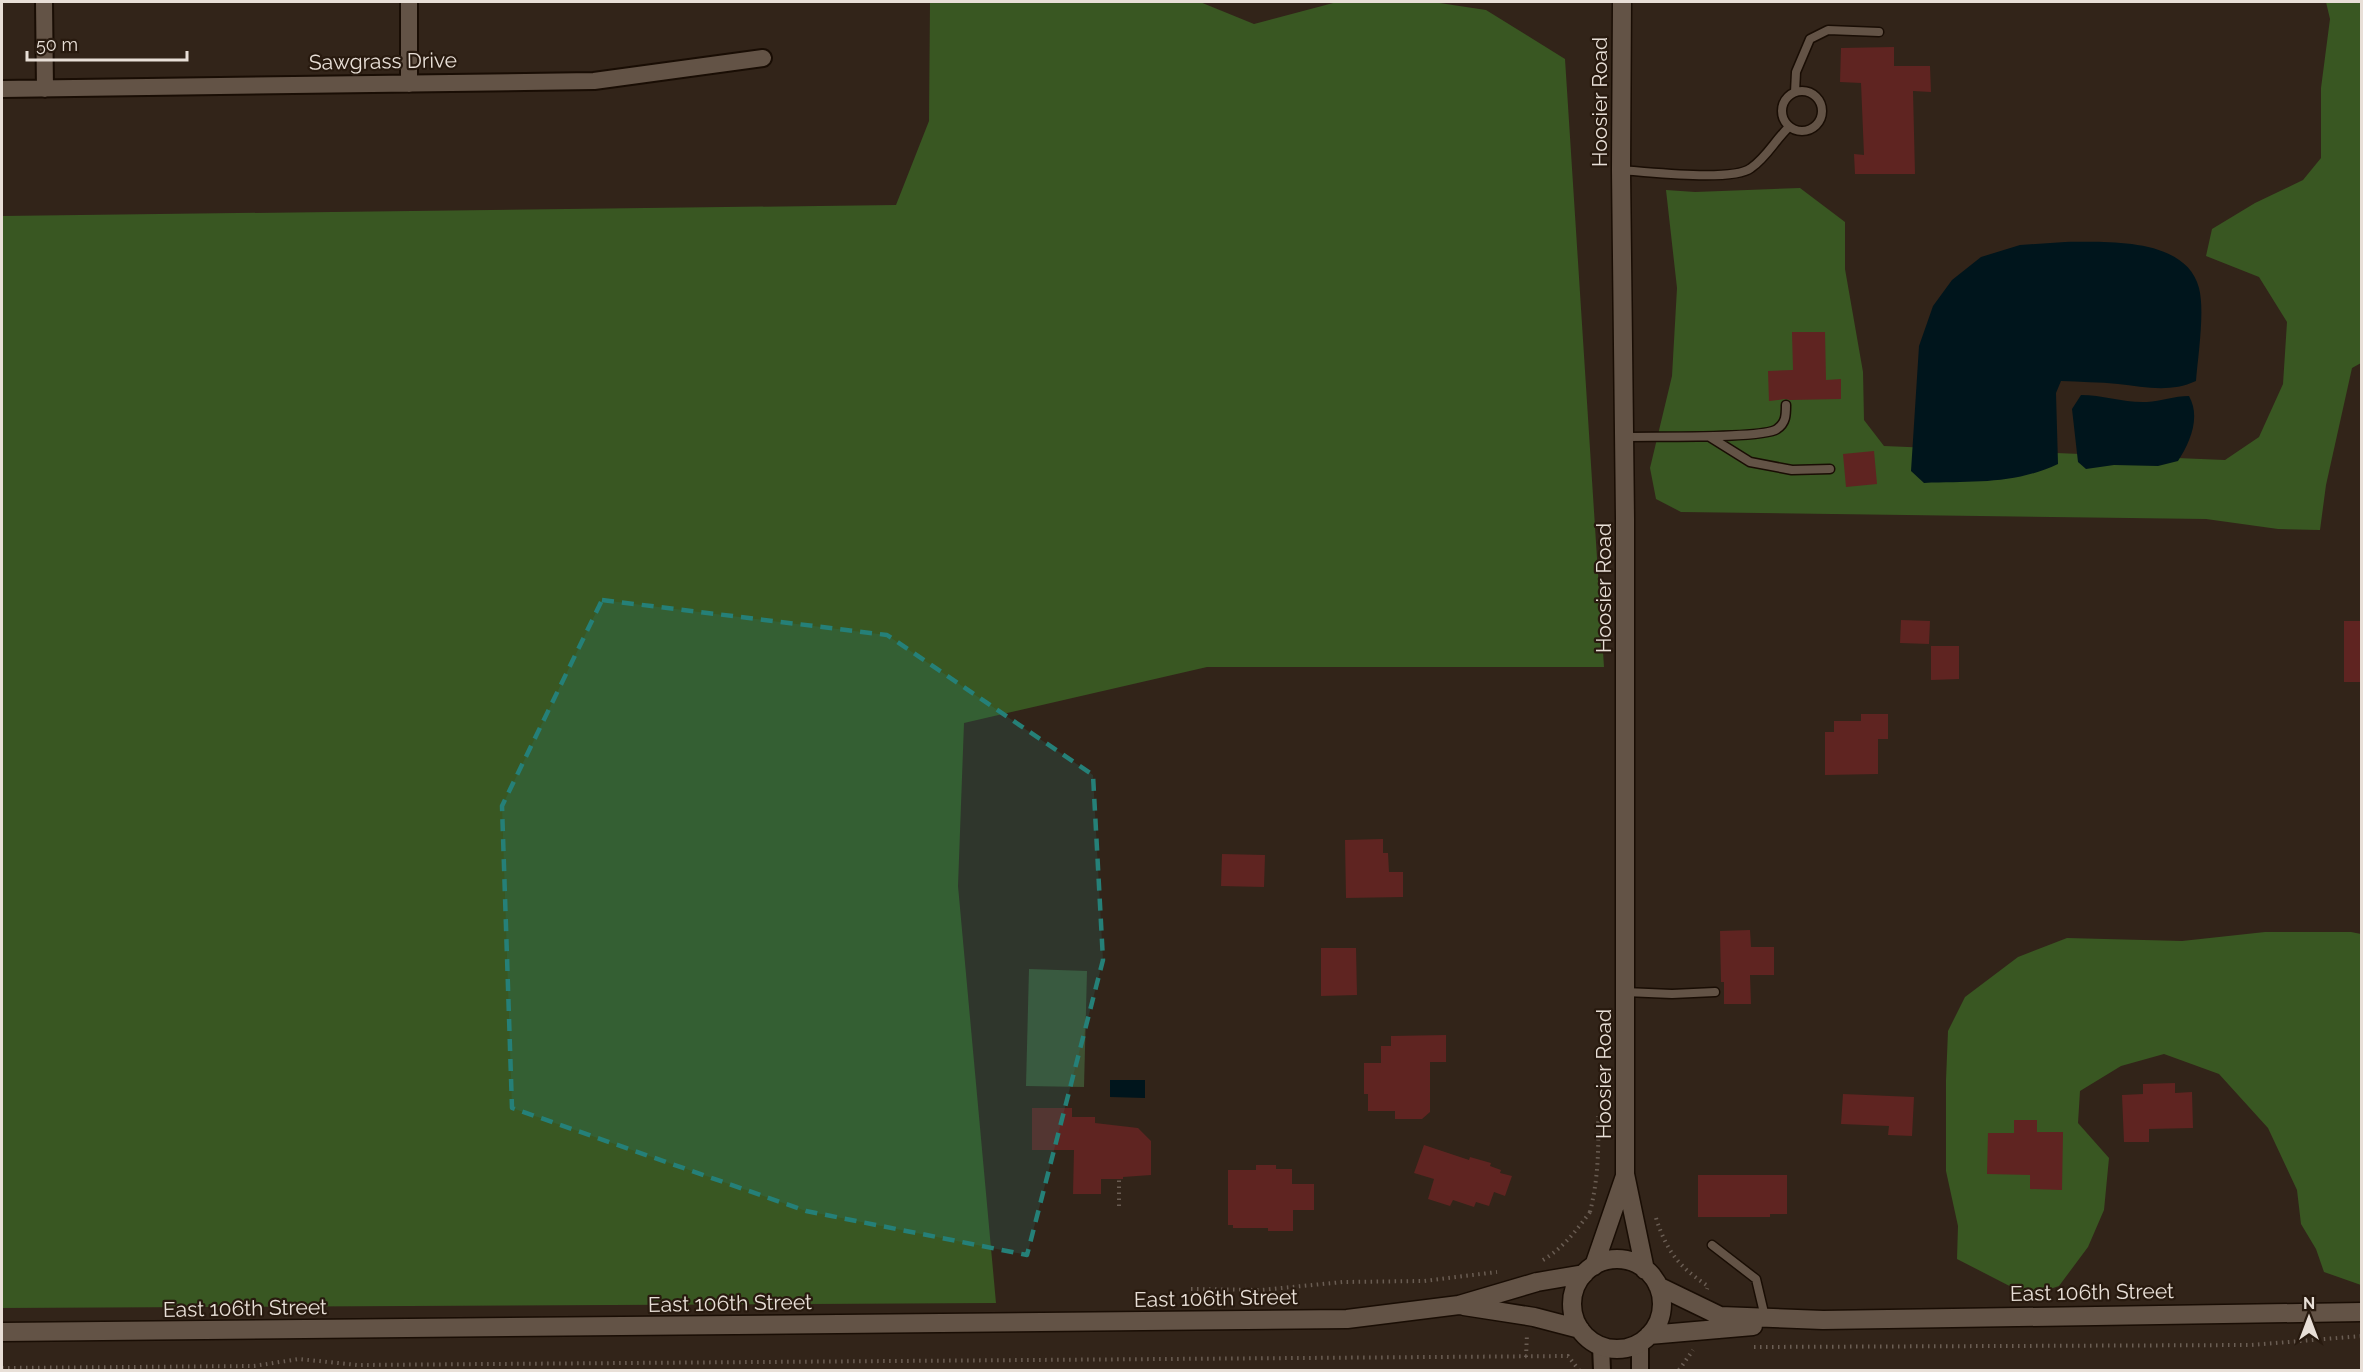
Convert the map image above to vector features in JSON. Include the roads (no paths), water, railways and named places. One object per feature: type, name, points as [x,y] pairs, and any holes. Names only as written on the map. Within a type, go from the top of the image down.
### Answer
[{"type":"street","points":[[44,2],[45,89]]},
{"type":"street","points":[[409,2],[409,84]]},
{"type":"street","name":"Hoosier Road","points":[[1622,2],[1625,1174],[1645,1270]]},
{"type":"street","name":"Sawgrass Drive","points":[[2,89],[594,81],[763,58]]},
{"type":"street","name":"Hoosier Road","points":[[1589,1270],[1625,1174]]},
{"type":"street","points":[[1610,1260],[1625,1260],[1639,1264],[1645,1270],[1658,1286],[1662,1300],[1661,1315],[1655,1328],[1644,1339],[1622,1349],[1601,1346],[1592,1341],[1580,1329],[1573,1312],[1573,1294],[1589,1270],[1610,1260]]},
{"type":"street","name":"East 106th Street","points":[[2,1332],[1347,1319],[1459,1305],[1537,1282],[1589,1270]]},
{"type":"street","name":"East 106th Street","points":[[1658,1286],[1720,1316],[1823,1320],[2361,1312]]},
{"type":"street","name":"East 106th Street","points":[[1459,1305],[1534,1317],[1580,1329]]},
{"type":"street","name":"East 106th Street","points":[[1644,1339],[1823,1320]]},
{"type":"street","points":[[1640,1371],[1644,1339]]},
{"type":"street","points":[[1601,1346],[1602,1371]]},
{"type":"lane","points":[[1795,92],[1796,72],[1810,39],[1828,30],[1879,32]]},
{"type":"lane","points":[[1795,92],[1814,94],[1822,106],[1819,123],[1814,128],[1802,132],[1789,127],[1783,117],[1783,104],[1795,92]]},
{"type":"lane","points":[[1621,170],[1726,175],[1749,170],[1764,157],[1789,127]]},
{"type":"lane","points":[[1624,437],[1752,435],[1776,430],[1786,419],[1786,405]]},
{"type":"lane","points":[[1707,435],[1732,448],[1750,462],[1792,470],[1830,469]]},
{"type":"lane","points":[[1625,992],[1672,994],[1714,992]]},
{"type":"lane","points":[[1712,1245],[1756,1279],[1765,1317]]},
{"type":"water","points":[[2065,242],[2122,243],[2142,246],[2162,251],[2178,259],[2191,271],[2201,298],[2196,381],[2177,387],[2157,388],[2061,381],[2056,393],[2058,464],[2025,476],[2009,479],[1924,483],[1911,471],[1919,346],[1933,306],[1952,280],[1981,257],[2020,245]]},
{"type":"water","points":[[2081,395],[2138,402],[2189,396],[2194,421],[2190,438],[2178,461],[2158,466],[2114,465],[2086,469],[2078,462],[2072,409]]},
{"type":"water","points":[[1110,1080],[1145,1080],[1145,1098],[1110,1097]]}]
